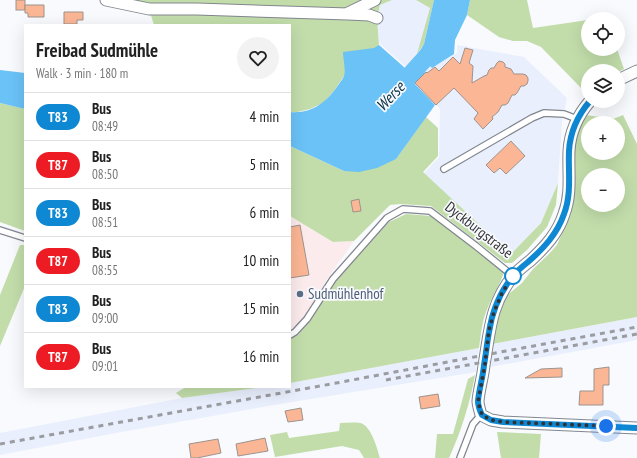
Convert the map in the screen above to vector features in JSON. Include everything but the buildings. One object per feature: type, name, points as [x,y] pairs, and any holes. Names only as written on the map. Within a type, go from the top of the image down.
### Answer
[{"type":"street","points":[[106,0],[149,9],[197,9],[348,14],[369,15],[377,18]]},
{"type":"street","points":[[348,14],[375,0]]},
{"type":"street","points":[[625,77],[637,71]]},
{"type":"street","name":"Dyckburgstraße","points":[[482,415],[478,402],[489,330],[494,312],[502,293],[513,276],[542,250],[559,227],[568,203],[569,150],[572,133],[577,119],[584,108]]},
{"type":"street","points":[[482,415],[491,420],[503,422],[637,428]]},
{"type":"lane","points":[[444,169],[532,118],[544,113],[564,114],[577,119]]},
{"type":"lane","name":"Dyckburgstraße","points":[[291,334],[307,319],[332,279],[387,218],[403,210],[430,211],[513,276]]},
{"type":"lane","points":[[0,230],[24,238]]},
{"type":"lane","points":[[460,458],[474,424],[482,415]]},
{"type":"shaded area","points":[[392,0],[416,0],[430,8],[418,54],[432,68],[457,53],[457,45],[524,57],[567,98],[562,122],[558,183],[541,223],[511,254],[423,174],[439,157],[440,109],[415,83],[426,72],[414,60],[406,67],[379,43],[377,18],[380,5]]},
{"type":"shaded area","points":[[291,217],[333,242],[354,241],[328,278],[303,320],[291,330]]},
{"type":"shaded area","points":[[637,317],[637,340],[490,367],[492,344]]},
{"type":"shaded area","points":[[479,348],[476,372],[268,406],[0,455],[0,433],[182,398],[256,388],[291,388],[291,383]]},
{"type":"green space","points":[[106,0],[392,0],[380,5],[377,18],[379,45],[344,76],[334,91],[323,103],[310,109],[297,112],[291,112],[291,24],[154,24],[149,9]]},
{"type":"green space","points":[[416,0],[434,0],[424,44],[417,54],[430,8]]},
{"type":"green space","points":[[470,0],[527,0],[533,28],[581,21],[581,56],[619,56],[622,64],[581,64],[581,88],[541,47],[527,41],[513,41],[499,37],[467,15]]},
{"type":"green space","points":[[0,103],[24,109],[24,231],[0,222]]},
{"type":"green space","points":[[426,117],[438,128],[438,156],[423,172],[511,254],[541,223],[558,183],[556,205],[547,227],[527,250],[512,263],[505,263],[431,206],[400,204],[390,205],[354,241],[333,242],[291,217],[291,146],[344,171],[396,159]]},
{"type":"green space","points":[[625,119],[637,144],[637,317],[492,344],[497,315],[506,296],[522,283],[533,269],[557,245],[570,215],[575,193],[574,150],[576,132],[581,124],[581,160],[625,160]]},
{"type":"green space","points":[[406,214],[431,216],[504,272],[484,317],[479,348],[291,383],[291,338],[298,335],[310,321],[336,280],[389,222]]},
{"type":"green space","points":[[20,245],[24,245],[24,288],[0,346],[0,295]]},
{"type":"green space","points":[[475,375],[465,417],[449,458],[435,458],[437,434],[453,434],[468,379]]},
{"type":"green space","points":[[184,388],[256,388],[182,398],[176,393]]},
{"type":"green space","points":[[340,423],[360,423],[364,425],[373,438],[380,458],[364,458],[359,450],[342,446],[275,457],[270,435],[287,432],[289,438],[339,431]]},
{"type":"green space","points":[[497,432],[541,434],[539,458],[501,458]]},
{"type":"water","points":[[434,0],[470,0],[467,15],[455,40],[454,54],[432,68],[418,54],[424,44]]},
{"type":"water","points":[[379,45],[405,68],[414,60],[425,73],[414,83],[435,105],[396,159],[377,168],[359,172],[344,171],[291,146],[291,112],[312,109],[318,106],[329,96],[345,74],[343,52],[374,48]]},
{"type":"water","points":[[0,70],[24,73],[24,109],[0,103]]},
{"type":"waterway","name":"Werse","points":[[402,84],[439,43],[450,20],[454,0]]},
{"type":"railway","points":[[0,444],[637,327]]},
{"type":"railway","points":[[386,380],[637,334]]},
{"type":"bus line","name":"T83","points":[[584,108],[577,119],[572,133],[569,150],[568,203],[564,215],[552,238],[542,250],[513,276],[502,293],[494,312],[489,330],[478,402],[482,415],[491,420],[503,422],[637,428]]},
{"type":"place","name":"Sudmühlenhof","points":[[300,294]]},
{"type":"route","points":[[513,276],[502,293],[494,312],[489,330],[478,402],[482,415],[491,420],[503,422],[606,426]]}]
